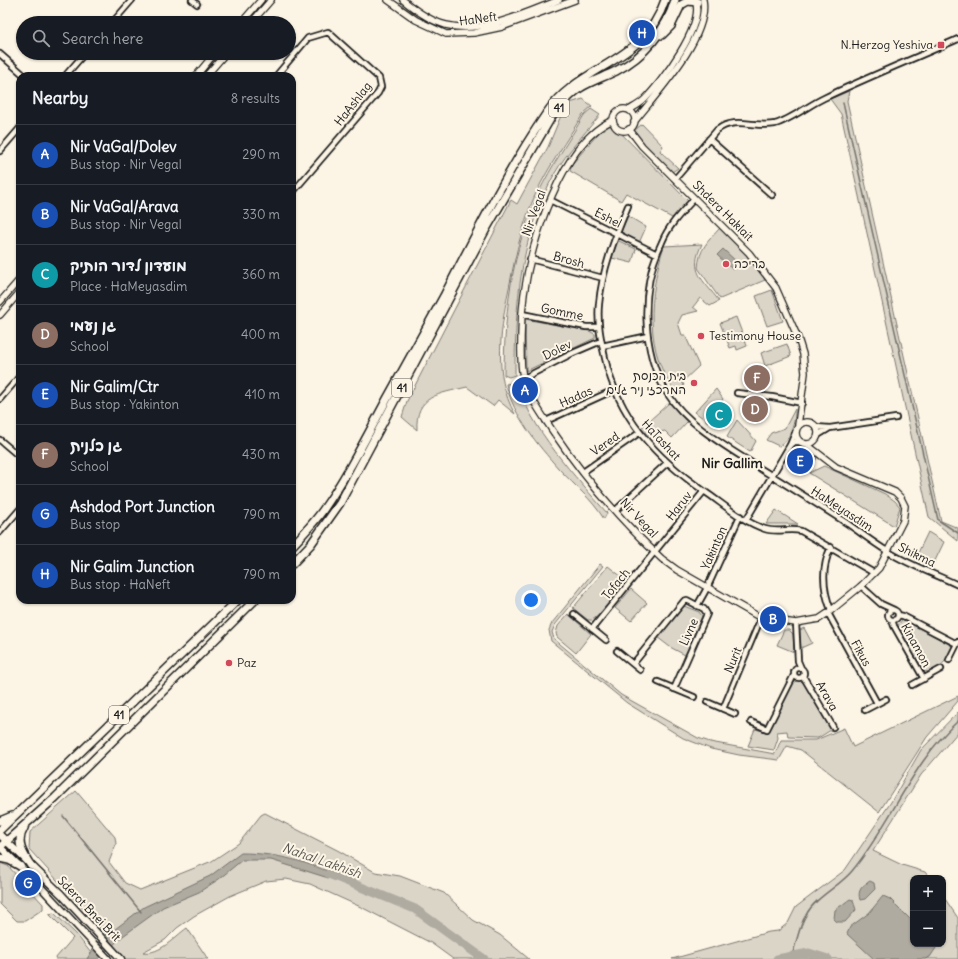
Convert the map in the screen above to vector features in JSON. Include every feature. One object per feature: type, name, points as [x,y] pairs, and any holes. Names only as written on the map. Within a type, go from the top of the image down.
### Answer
[{"type":"highway","points":[[658,0],[662,10]]},
{"type":"highway","name":"41","points":[[296,541],[330,499],[439,304],[495,198],[546,114],[563,92],[572,85],[615,61],[632,48],[653,25],[662,10],[665,0]]},
{"type":"highway","name":"41","points":[[296,560],[310,544],[340,504],[484,231],[552,116],[575,91],[628,64],[651,44],[665,26],[674,0]]},
{"type":"highway","points":[[651,44],[671,26],[682,5],[688,0],[698,1]]},
{"type":"highway","name":"41","points":[[0,830],[23,810],[234,604]]},
{"type":"highway","name":"41","points":[[0,847],[55,798],[251,604]]},
{"type":"highway","points":[[0,821],[23,810]]},
{"type":"highway","points":[[27,822],[22,830],[20,844],[22,852],[31,866]]},
{"type":"highway","points":[[0,858],[9,860],[20,866]]},
{"type":"main road","name":"Sderot Bnei Brit","points":[[0,835],[96,931],[121,959]]},
{"type":"main road","name":"Sderot Bnei Brit","points":[[0,847],[20,866],[108,959]]},
{"type":"street","points":[[118,16],[132,0]]},
{"type":"street","points":[[192,0],[197,4]]},
{"type":"street","points":[[247,16],[261,0]]},
{"type":"street","points":[[257,16],[271,0]]},
{"type":"street","name":"HaNeft","points":[[388,0],[416,20],[446,34],[474,32],[502,27],[575,0]]},
{"type":"street","name":"HaNeft","points":[[403,0],[435,20],[454,26],[464,26],[500,22],[559,0]]},
{"type":"street","points":[[647,102],[628,110],[618,110],[613,120],[614,126],[620,130],[629,129],[634,122],[674,62],[686,42],[697,14],[698,1]]},
{"type":"street","name":"HaAshlag","points":[[296,52],[308,38],[328,32],[379,78],[380,87],[378,93],[296,188]]},
{"type":"street","points":[[674,179],[716,130],[728,123],[769,124],[781,122],[825,97],[958,39]]},
{"type":"street","points":[[0,54],[20,72]]},
{"type":"street","points":[[68,72],[79,60]]},
{"type":"street","points":[[199,72],[210,60]]},
{"type":"street","points":[[209,72],[220,60]]},
{"type":"street","name":"HaAshlag","points":[[279,72],[289,60]]},
{"type":"street","points":[[628,110],[634,115],[634,122]]},
{"type":"street","name":"Nir Vegal","points":[[613,120],[597,128],[574,156],[557,182],[530,259],[522,314],[521,346],[524,378],[532,399],[583,472],[655,552],[677,570],[762,618],[796,623],[819,619],[830,612],[874,573],[888,552],[904,516],[905,506],[901,498],[889,489],[836,467],[806,444]]},
{"type":"street","name":"Shdera Haklait","points":[[629,129],[642,146],[749,253],[770,279],[782,299],[803,354],[805,373],[798,425]]},
{"type":"street","points":[[0,151],[16,133]]},
{"type":"street","points":[[709,139],[772,195]]},
{"type":"street","name":"HaMeyasdim","points":[[694,199],[666,233],[657,254],[648,299],[648,336],[655,368],[668,394],[676,404],[703,429],[888,552]]},
{"type":"street","name":"Eshel","points":[[550,200],[657,254]]},
{"type":"street","name":"HaTashat","points":[[628,206],[616,234],[603,278],[599,303],[599,327],[601,343],[614,390],[623,409],[639,433],[667,463],[746,520],[767,530],[790,529],[801,531],[874,573]]},
{"type":"street","name":"Brosh","points":[[530,259],[603,278]]},
{"type":"street","points":[[0,302],[16,284]]},
{"type":"street","points":[[0,315],[16,297]]},
{"type":"street","name":"Gomme","points":[[522,314],[586,327],[599,327]]},
{"type":"street","name":"Dolev","points":[[524,378],[573,353],[601,343],[648,336]]},
{"type":"street","points":[[0,399],[16,381]]},
{"type":"street","name":"Hadas","points":[[546,421],[614,390]]},
{"type":"street","points":[[737,394],[772,397],[802,403]]},
{"type":"street","points":[[801,410],[804,418],[816,427],[830,428],[896,418]]},
{"type":"street","points":[[746,520],[790,445],[798,425],[808,421]]},
{"type":"street","points":[[816,427],[816,450],[819,454]]},
{"type":"street","points":[[790,445],[794,442],[806,444],[830,428]]},
{"type":"street","name":"Vered","points":[[583,472],[639,433]]},
{"type":"street","points":[[795,433],[800,442]]},
{"type":"street","points":[[0,440],[16,454]]},
{"type":"street","points":[[616,510],[667,463]]},
{"type":"street","name":"Haruv","points":[[655,552],[704,491]]},
{"type":"street","points":[[0,532],[16,514]]},
{"type":"street","name":"Yakinton","points":[[707,588],[740,516]]},
{"type":"street","name":"Fikus","points":[[831,547],[825,566],[824,585],[830,612],[877,703]]},
{"type":"street","name":"Tofach","points":[[592,629],[655,552]]},
{"type":"street","name":"Shikma","points":[[888,552],[958,586]]},
{"type":"street","points":[[861,586],[880,604],[892,620],[897,618],[898,615]]},
{"type":"street","name":"Livne","points":[[674,689],[707,614],[697,606],[707,588]]},
{"type":"street","points":[[633,664],[684,601],[686,600],[697,606]]},
{"type":"street","points":[[880,604],[894,610],[898,615],[903,616],[958,643],[949,660]]},
{"type":"street","points":[[888,616],[889,611],[894,610]]},
{"type":"street","points":[[574,614],[606,640]]},
{"type":"street","name":"Nurit","points":[[722,709],[762,618]]},
{"type":"street","name":"Kinamon","points":[[892,620],[924,679]]},
{"type":"street","points":[[794,675],[798,678],[803,676],[804,671],[798,661],[796,623]]},
{"type":"street","points":[[617,651],[640,670]]},
{"type":"street","points":[[751,722],[767,729],[794,675],[798,661]]},
{"type":"street","points":[[795,669],[801,668]]},
{"type":"street","name":"Kinamon","points":[[912,685],[941,669]]},
{"type":"street","name":"Arava","points":[[803,676],[833,727]]},
{"type":"street","points":[[658,682],[694,697]]},
{"type":"street","points":[[865,710],[886,699]]},
{"type":"street","points":[[707,702],[735,714]]},
{"type":"shaded area","points":[[849,91],[847,101],[941,521],[958,528],[958,541],[929,517],[841,114],[830,99]]},
{"type":"shaded area","points":[[583,99],[592,106],[583,114],[552,163],[536,193],[520,237],[515,260],[504,316],[500,350],[503,383],[515,414],[498,400],[493,406],[467,387],[438,394],[425,403],[417,418],[417,430],[402,417],[407,401],[511,200],[517,204],[548,147],[562,113],[570,103]]},
{"type":"shaded area","points":[[591,109],[600,115],[576,143],[555,173],[543,197],[534,221],[527,246],[518,297],[515,375],[509,377],[504,375],[504,352],[508,306],[511,283],[522,237],[538,194],[584,115]]},
{"type":"shaded area","points":[[609,121],[688,201],[672,218],[626,193],[621,201],[570,171],[572,164]]},
{"type":"shaded area","points":[[642,124],[663,146],[660,151],[678,168],[672,172],[633,132]]},
{"type":"shaded area","points":[[628,216],[646,227],[639,243],[622,233],[621,230]]},
{"type":"shaded area","name":"בריכה","points":[[720,228],[759,268],[765,280],[720,299],[698,268],[702,250]]},
{"type":"shaded area","points":[[619,241],[636,249],[632,263],[612,258],[616,243]]},
{"type":"shaded area","points":[[702,244],[696,262],[697,269],[703,281],[719,301],[710,306],[700,298],[693,307],[698,311],[682,315],[678,323],[682,335],[685,335],[699,366],[682,382],[684,385],[677,393],[666,377],[659,360],[654,341],[652,322],[655,283],[664,246]]},
{"type":"shaded area","points":[[723,249],[739,264],[733,270],[717,255]]},
{"type":"shaded area","points":[[772,290],[783,321],[767,326],[756,296]]},
{"type":"shaded area","points":[[736,317],[747,346],[737,350],[736,346],[730,348],[720,323]]},
{"type":"shaded area","points":[[525,319],[589,331],[595,334],[595,338],[526,371]]},
{"type":"shaded area","points":[[787,344],[791,356],[765,366],[761,353]]},
{"type":"shaded area","points":[[518,382],[523,399],[542,434],[568,468],[607,513],[604,519],[589,499],[559,469],[543,450],[520,419],[506,384]]},
{"type":"shaded area","points":[[716,389],[723,399],[708,422],[695,412]]},
{"type":"shaded area","points":[[669,403],[687,422],[672,438],[665,431],[660,432],[652,438],[641,428]]},
{"type":"shaded area","points":[[795,409],[792,430],[783,444],[779,446],[766,440],[771,433],[785,428]]},
{"type":"shaded area","points":[[737,420],[756,441],[750,452],[727,437]]},
{"type":"shaded area","points":[[797,444],[817,457],[816,460],[808,462],[794,447]]},
{"type":"shaded area","points":[[824,466],[885,494],[895,501],[900,507],[894,526],[809,473]]},
{"type":"shaded area","points":[[776,510],[798,524],[766,524]]},
{"type":"shaded area","points":[[928,532],[944,542],[932,567],[915,559]]},
{"type":"shaded area","points":[[600,564],[603,566],[555,625],[552,632],[554,639],[621,695],[698,738],[710,742],[775,754],[781,740],[816,740],[844,728],[853,747],[958,696],[958,701],[927,737],[879,812],[801,750],[787,746],[779,760],[739,755],[711,749],[683,738],[627,703],[551,641],[549,630],[552,623]]},
{"type":"shaded area","points":[[608,566],[627,581],[599,615],[592,620],[588,620],[573,608]]},
{"type":"shaded area","points":[[631,589],[647,603],[631,621],[615,608]]},
{"type":"shaded area","points":[[684,606],[699,612],[702,616],[685,655],[670,647],[657,637]]},
{"type":"shaded area","points":[[568,614],[591,634],[576,653],[557,637],[556,633],[558,626]]},
{"type":"shaded area","points":[[903,619],[952,646],[949,655],[943,664],[930,671],[925,672],[922,670],[897,626]]},
{"type":"shaded area","points":[[804,628],[812,643],[801,648],[800,630]]},
{"type":"shaded area","points":[[784,630],[789,630],[793,634],[794,652],[777,645]]},
{"type":"shaded area","points":[[798,680],[803,682],[831,730],[818,738],[788,737],[787,731],[777,732],[778,738],[774,750],[748,746],[755,729],[768,732],[791,685]]},
{"type":"shaded area","points":[[958,712],[958,732],[921,775],[873,851],[902,865],[925,872],[928,875],[910,875],[910,947],[946,947],[946,900],[958,918],[958,959],[672,959],[769,932],[778,931],[788,923],[796,907],[845,870],[891,802],[921,750]]},
{"type":"shaded area","points":[[76,791],[115,837],[116,844],[109,862],[125,883],[140,890],[212,861],[239,843],[261,815],[265,813],[339,851],[375,872],[400,876],[444,893],[473,920],[500,935],[529,959],[453,959],[431,943],[363,908],[310,884],[286,879],[266,881],[230,896],[194,916],[177,928],[165,940],[143,952],[155,951],[161,948],[187,928],[208,959],[125,959],[95,922],[29,849],[30,832]]},
{"type":"shaded area","points":[[241,853],[254,853],[292,859],[341,877],[338,881],[271,860],[242,860],[219,879],[199,892],[163,907],[123,936],[98,959],[87,959],[98,942],[144,907],[210,876]]},
{"type":"shaded area","points":[[0,863],[8,866],[43,904],[43,909],[25,921],[17,921],[0,904]]},
{"type":"shaded area","points":[[870,881],[874,883],[875,889],[865,899],[860,900],[859,894],[861,889]]},
{"type":"shaded area","points":[[883,896],[890,899],[910,919],[910,947],[936,948],[930,957],[925,959],[874,959],[847,934],[850,927],[869,913]]},
{"type":"shaded area","points":[[850,899],[853,900],[856,910],[845,922],[837,922],[834,919],[835,910]]},
{"type":"shaded area","points":[[54,913],[76,934],[91,953],[87,959],[55,959],[73,938],[49,914]]},
{"type":"waterway","points":[[843,103],[938,520],[958,533]]},
{"type":"waterway","points":[[792,955],[802,924],[810,908],[852,871],[879,834],[928,755],[942,737],[958,721]]},
{"type":"waterway","points":[[63,816],[141,912]]},
{"type":"waterway","name":"Nahal Lakhish","points":[[329,874],[415,909],[484,959]]},
{"type":"waterway","name":"Nahal Lakhish","points":[[777,959],[809,953],[828,959]]},
{"type":"place","name":"Nir Galim Junction","points":[[642,33]]},
{"type":"place","name":"N.Herzog Yeshiva","points":[[941,45]]},
{"type":"place","name":"בריכה","points":[[726,264]]},
{"type":"place","name":"Testimony House","points":[[701,336]]},
{"type":"place","name":"גן כלנית","points":[[757,378]]},
{"type":"place","name":"בית הכנסת המרכזי ניר גלים","points":[[694,383]]},
{"type":"place","name":"Nir VaGal/Dolev","points":[[525,390]]},
{"type":"place","name":"גן נעמי","points":[[755,409]]},
{"type":"place","name":"מועדון לדור הותיק","points":[[719,415]]},
{"type":"place","name":"Nir Galim/Ctr","points":[[800,461]]},
{"type":"place","name":"Nir VaGal/Arava","points":[[773,619]]},
{"type":"place","name":"Paz","points":[[229,663]]},
{"type":"place","name":"Ashdod Port Junction","points":[[28,883]]},
{"type":"district","name":"Nir Gallim","points":[[732,463]]}]
